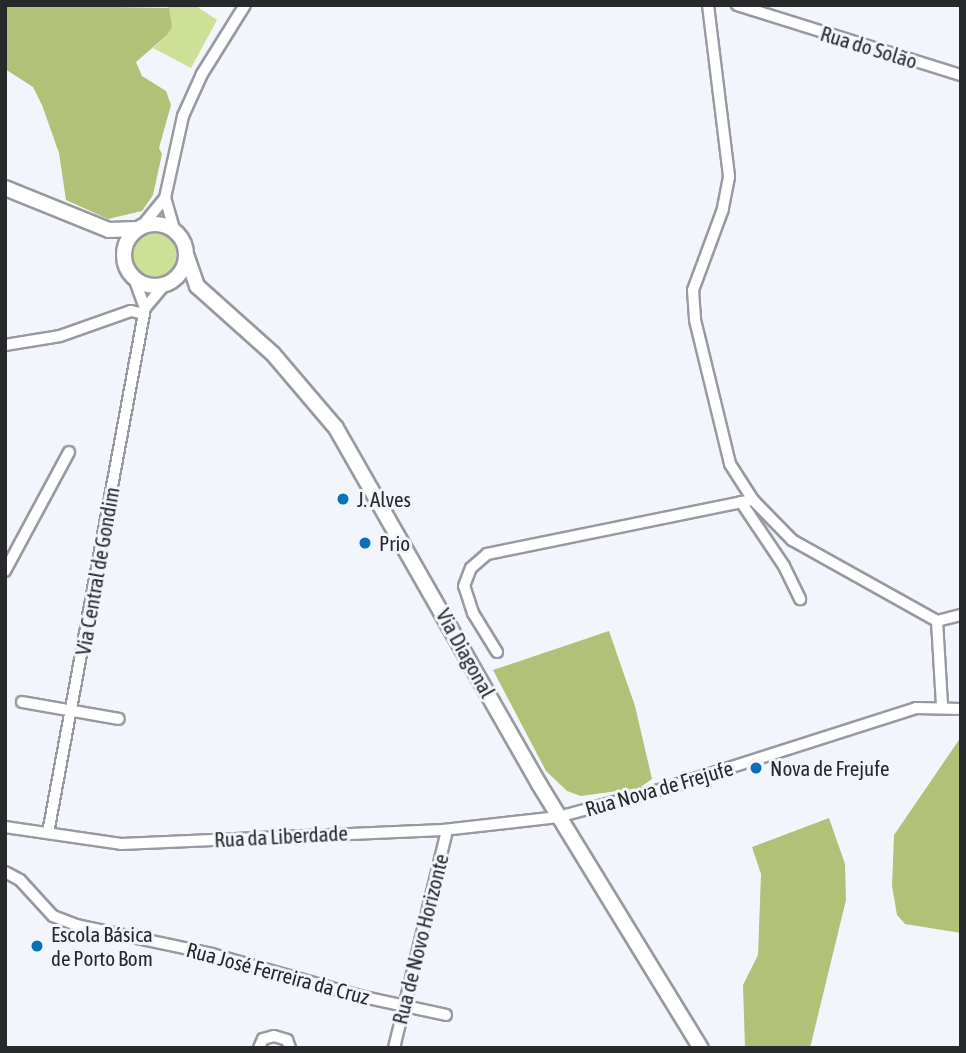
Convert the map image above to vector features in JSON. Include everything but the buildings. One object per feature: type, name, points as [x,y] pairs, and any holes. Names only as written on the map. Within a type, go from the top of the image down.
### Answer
[{"type":"main road","points":[[5,188],[108,230],[141,227],[174,229]]},
{"type":"main road","points":[[124,255],[127,239],[141,227]]},
{"type":"main road","name":"Via Diagonal","points":[[174,229],[181,237],[197,286],[273,354],[336,428],[558,817],[701,1048]]},
{"type":"main road","points":[[108,230],[124,255],[134,278],[149,286],[197,286]]},
{"type":"main road","points":[[167,284],[178,276],[187,257]]},
{"type":"street","points":[[141,227],[165,198],[192,95],[245,5]]},
{"type":"street","points":[[708,5],[729,177],[723,209],[693,290],[695,320],[730,464],[753,499],[792,540],[937,621],[961,615]]},
{"type":"street","name":"Rua do Solão","points":[[737,5],[961,75]]},
{"type":"street","points":[[165,198],[174,229]]},
{"type":"street","points":[[5,345],[60,336],[131,311],[145,311],[134,278]]},
{"type":"street","name":"Via Central de Gondim","points":[[48,833],[145,311],[167,284]]},
{"type":"street","points":[[5,571],[69,452]]},
{"type":"street","points":[[496,652],[472,613],[464,586],[471,568],[487,554],[753,499]]},
{"type":"street","points":[[741,502],[784,566],[800,599]]},
{"type":"street","points":[[937,621],[942,705]]},
{"type":"street","points":[[22,702],[119,719]]},
{"type":"street","name":"Rua Nova de Frejufe","points":[[558,817],[666,788],[916,708],[942,705],[961,709]]},
{"type":"street","name":"Rua da Liberdade","points":[[6,827],[121,845],[447,830],[558,817]]},
{"type":"street","points":[[5,833],[6,827]]},
{"type":"street","name":"Rua de Novo Horizonte","points":[[394,1048],[447,830]]},
{"type":"street","name":"Rua José Ferreira da Cruz","points":[[5,872],[20,880],[53,916],[76,925],[212,954],[403,1006],[446,1015]]},
{"type":"street","points":[[259,1048],[263,1039],[274,1035],[288,1040],[290,1048]]},
{"type":"green space","points":[[5,5],[169,8],[172,27],[167,35],[136,62],[142,76],[166,91],[171,105],[159,148],[162,154],[153,195],[142,211],[108,219],[66,200],[59,153],[42,105],[33,87],[5,69]]},
{"type":"green space","points":[[162,5],[195,5],[217,20],[191,68],[153,48],[167,35],[169,8]]},
{"type":"green space","points":[[154,231],[171,238],[178,255],[171,272],[154,279],[137,272],[130,255],[137,238]]},
{"type":"green space","points":[[609,631],[635,706],[652,779],[639,788],[581,796],[567,791],[546,771],[493,670]]},
{"type":"green space","points":[[961,737],[961,933],[905,924],[897,915],[892,886],[894,835]]},
{"type":"green space","points":[[829,818],[845,864],[846,900],[810,1048],[745,1048],[743,985],[758,955],[761,874],[752,847]]},
{"type":"place","name":"J. Alves","points":[[343,499]]},
{"type":"place","name":"Prio","points":[[365,543]]},
{"type":"place","name":"Nova de Frejufe","points":[[756,768]]},
{"type":"place","name":"Escola Básica de Porto Bom","points":[[37,946]]}]
